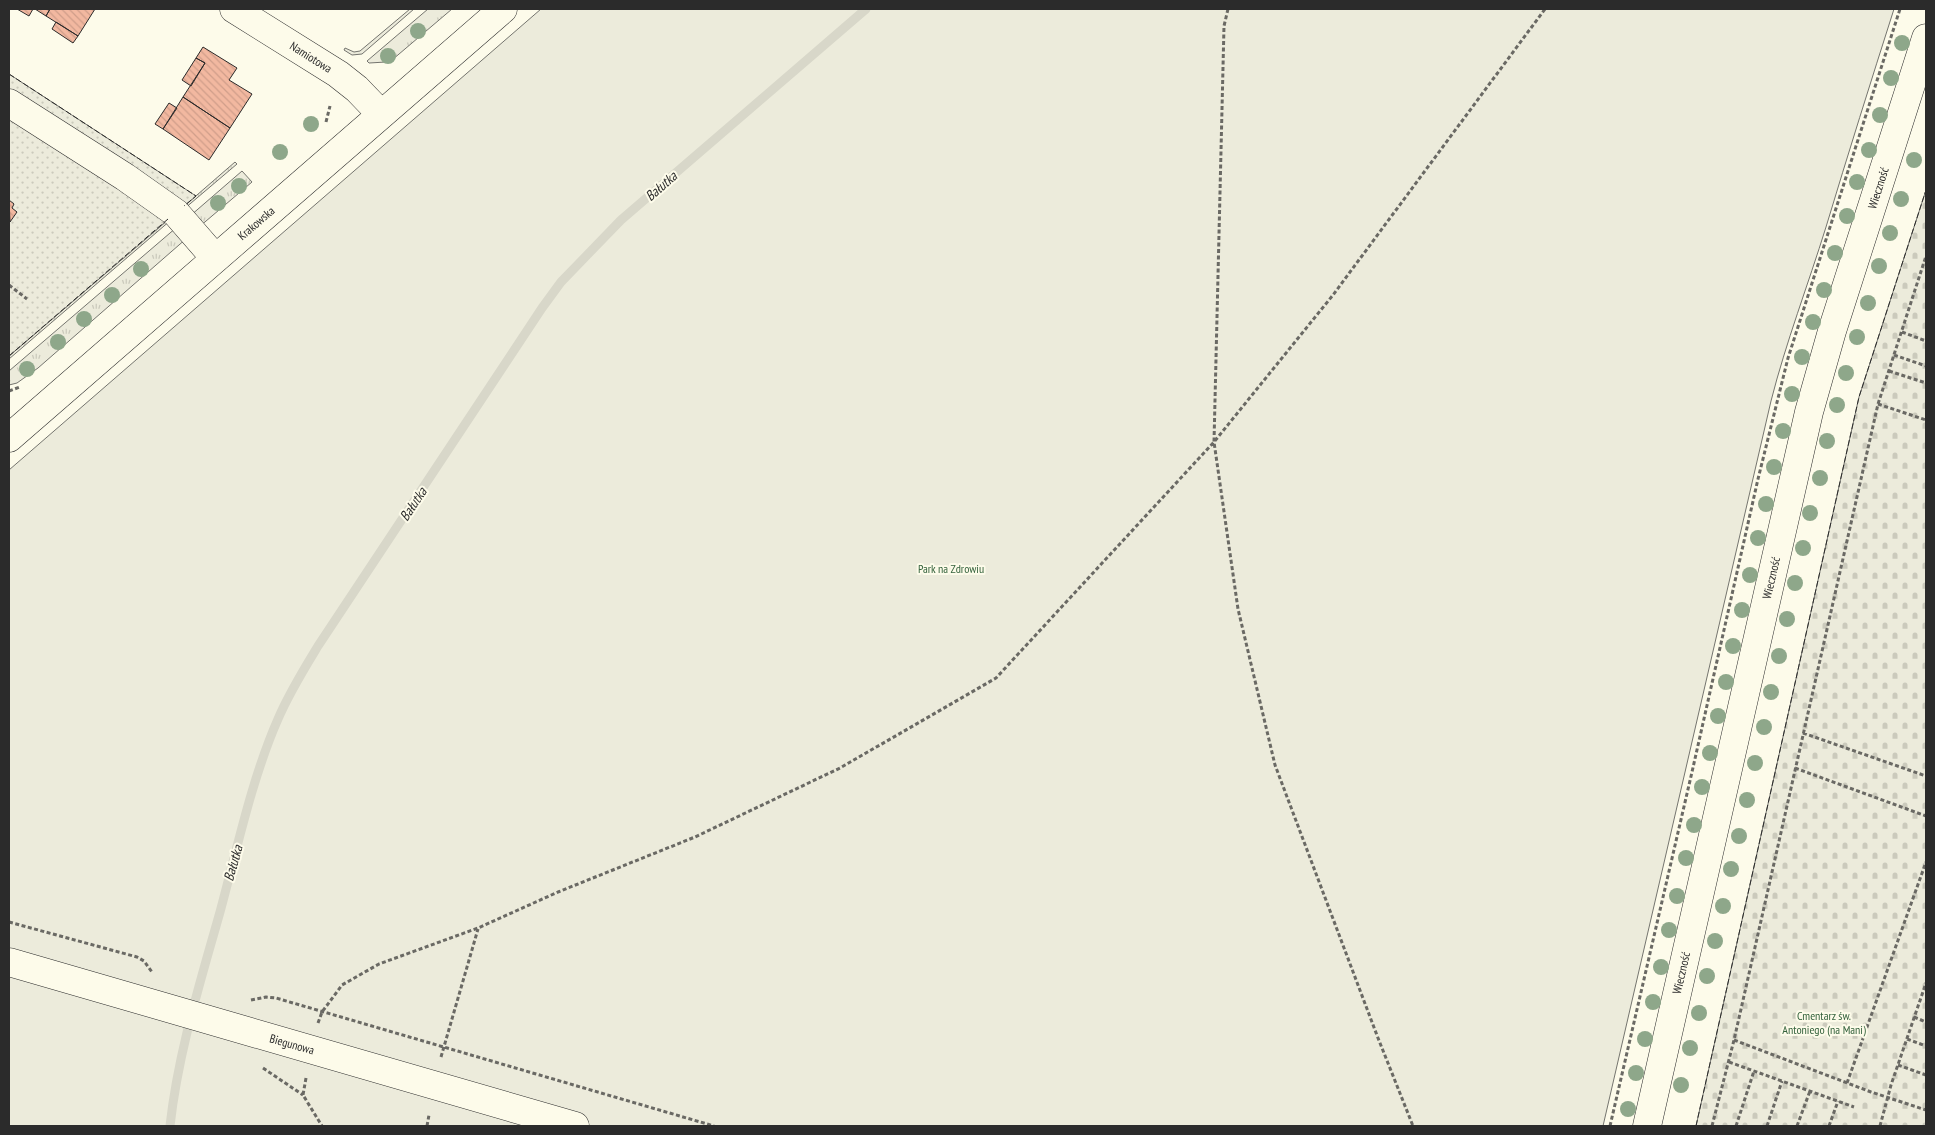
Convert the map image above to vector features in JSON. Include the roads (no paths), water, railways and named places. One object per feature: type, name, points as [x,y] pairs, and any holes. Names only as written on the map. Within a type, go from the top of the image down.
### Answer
[{"type":"street","name":"Namiotowa","points":[[234,9],[338,74],[357,89],[381,114]]},
{"type":"street","name":"Krakowska","points":[[9,438],[503,9]]},
{"type":"street","name":"Wieczność","points":[[1647,1126],[1809,412],[1832,331],[1926,38]]},
{"type":"street","points":[[9,103],[125,177],[176,213],[215,258]]},
{"type":"street","name":"Biegunowa","points":[[9,962],[575,1126]]},
{"type":"waterway","name":"Bałutka","points":[[170,1126],[178,1072],[190,1018],[260,765],[282,709],[318,646],[561,282],[621,220],[866,9]]},
{"type":"park label","name":"Park na Zdrowiu","points":[[951,568]]},
{"type":"park label","name":"Cmentarz św. Antoniego (na Mani)","points":[[1824,1022]]}]
